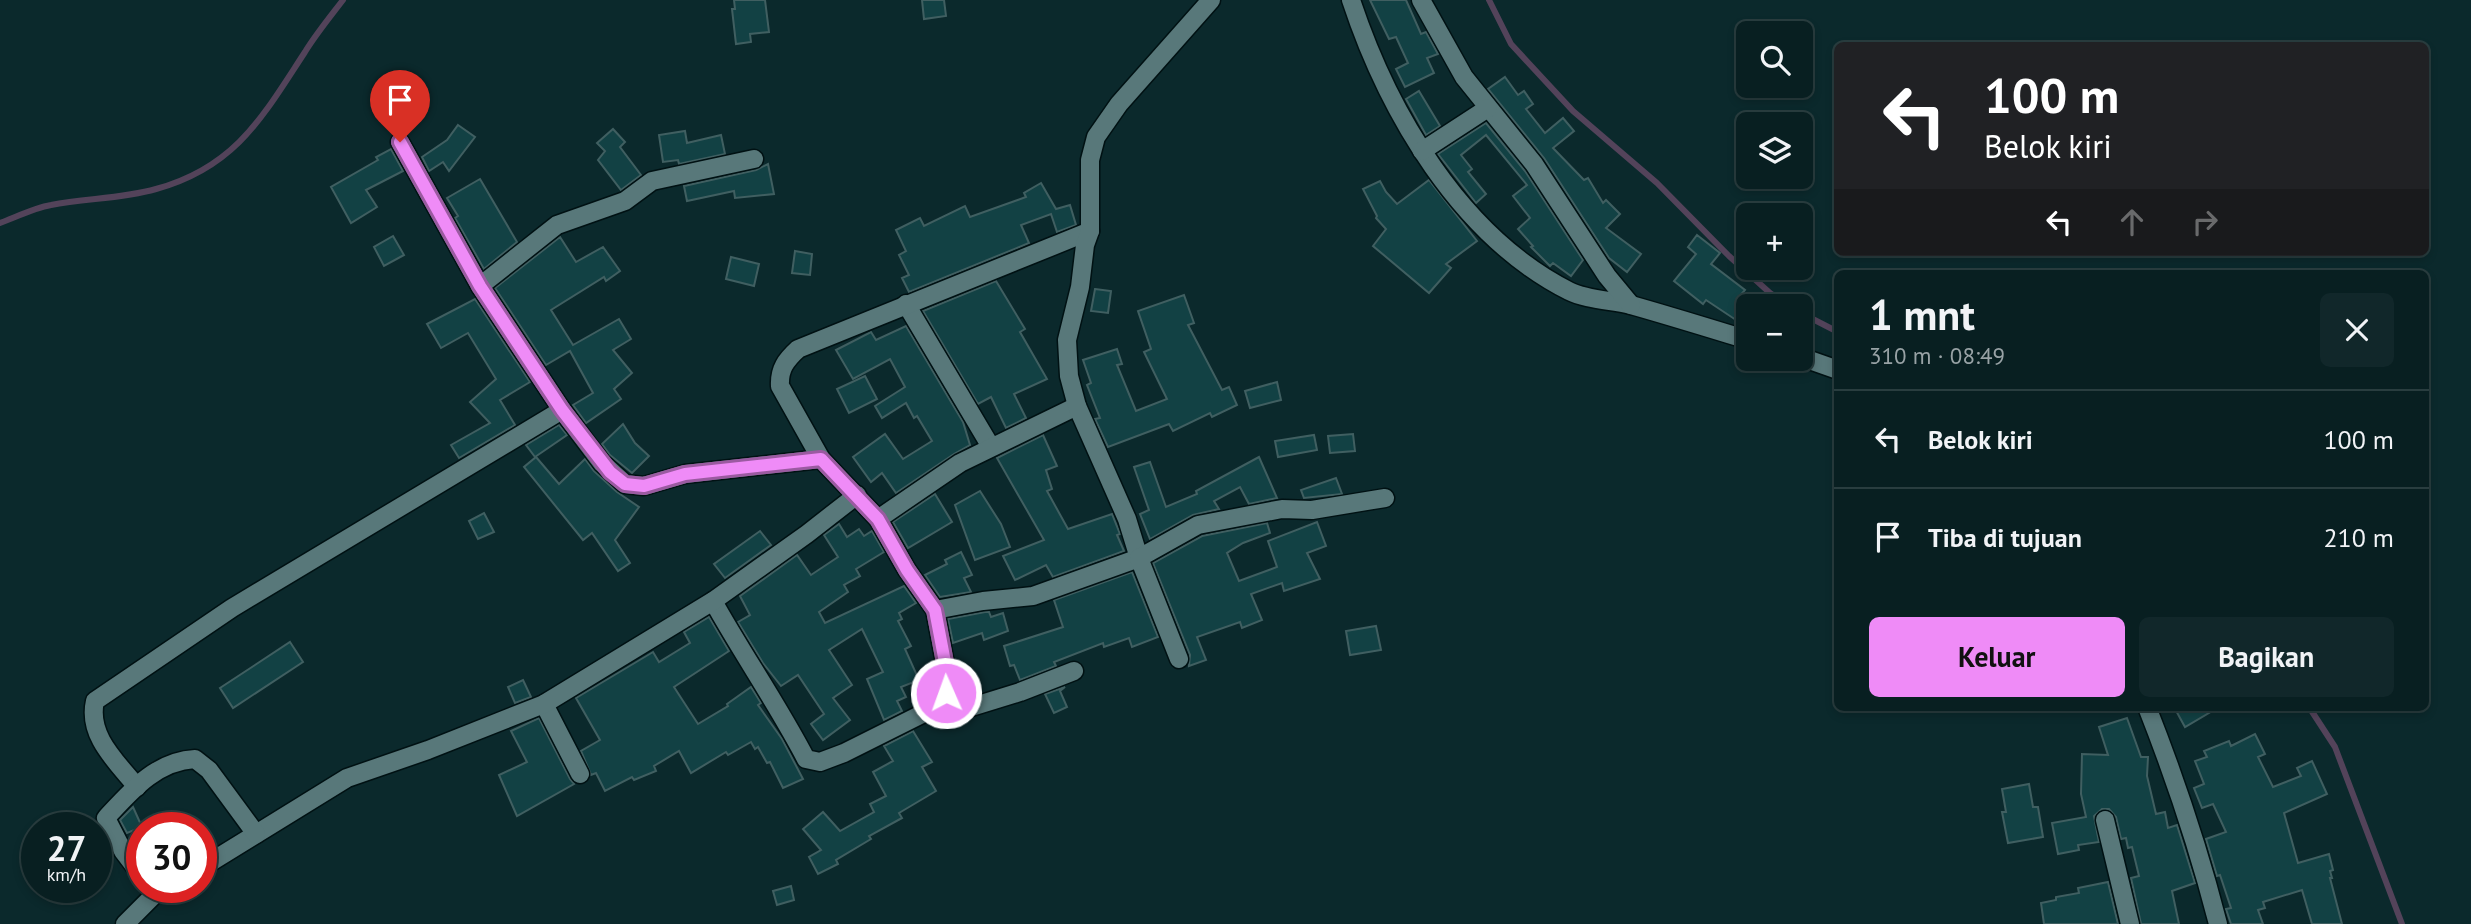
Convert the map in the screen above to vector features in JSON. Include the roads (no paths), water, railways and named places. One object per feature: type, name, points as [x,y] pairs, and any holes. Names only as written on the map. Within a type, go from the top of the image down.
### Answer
[{"type":"street","points":[[1179,659],[1139,558],[1127,519],[1077,405],[1069,376],[1068,340],[1080,287],[1085,245],[1090,231],[1090,160],[1096,137],[1119,104],[1211,0]]},
{"type":"street","points":[[1351,0],[1373,60],[1422,150],[1450,191],[1493,238],[1529,266],[1571,293],[1631,305],[1736,336]]},
{"type":"street","points":[[1421,0],[1464,77],[1534,164],[1607,276],[1631,305]]},
{"type":"street","points":[[1422,150],[1488,108]]},
{"type":"street","points":[[400,142],[480,286],[562,410],[602,463],[625,484],[644,486],[685,474],[821,459]]},
{"type":"street","points":[[480,286],[557,225],[625,201],[652,181],[754,159]]},
{"type":"street","points":[[713,601],[735,641],[772,697],[806,759],[820,762],[844,753],[939,706],[946,693],[948,678],[935,610],[907,570],[878,519],[821,459],[780,386],[780,375],[783,366],[798,349],[1090,231]]},
{"type":"street","points":[[906,304],[991,447]]},
{"type":"street","points":[[1813,361],[1834,369]]},
{"type":"street","points":[[878,519],[960,463],[1077,405]]},
{"type":"street","points":[[137,787],[100,741],[92,716],[95,701],[232,608],[562,410]]},
{"type":"street","points":[[217,858],[348,778],[544,704],[713,601],[857,495]]},
{"type":"street","points":[[935,610],[983,601],[1033,596],[1134,561],[1198,525],[1282,509],[1312,510],[1385,498]]},
{"type":"street","points":[[939,706],[952,713],[974,708],[1074,671]]},
{"type":"street","points":[[544,704],[580,774]]},
{"type":"street","points":[[2149,711],[2199,849],[2218,924]]},
{"type":"street","points":[[126,855],[106,818],[157,770],[177,760],[195,759],[209,769],[256,834]]},
{"type":"street","points":[[2105,820],[2130,924]]},
{"type":"street","points":[[125,924],[144,903]]},
{"type":"waterway","points":[[0,223],[45,206],[156,189],[207,167],[227,153],[260,118],[343,0]]},
{"type":"waterway","points":[[1489,0],[1511,44],[1573,111],[1657,183],[1729,256],[1771,294]]},
{"type":"waterway","points":[[1813,319],[1834,330]]},
{"type":"waterway","points":[[2312,711],[2335,747],[2402,924]]}]
